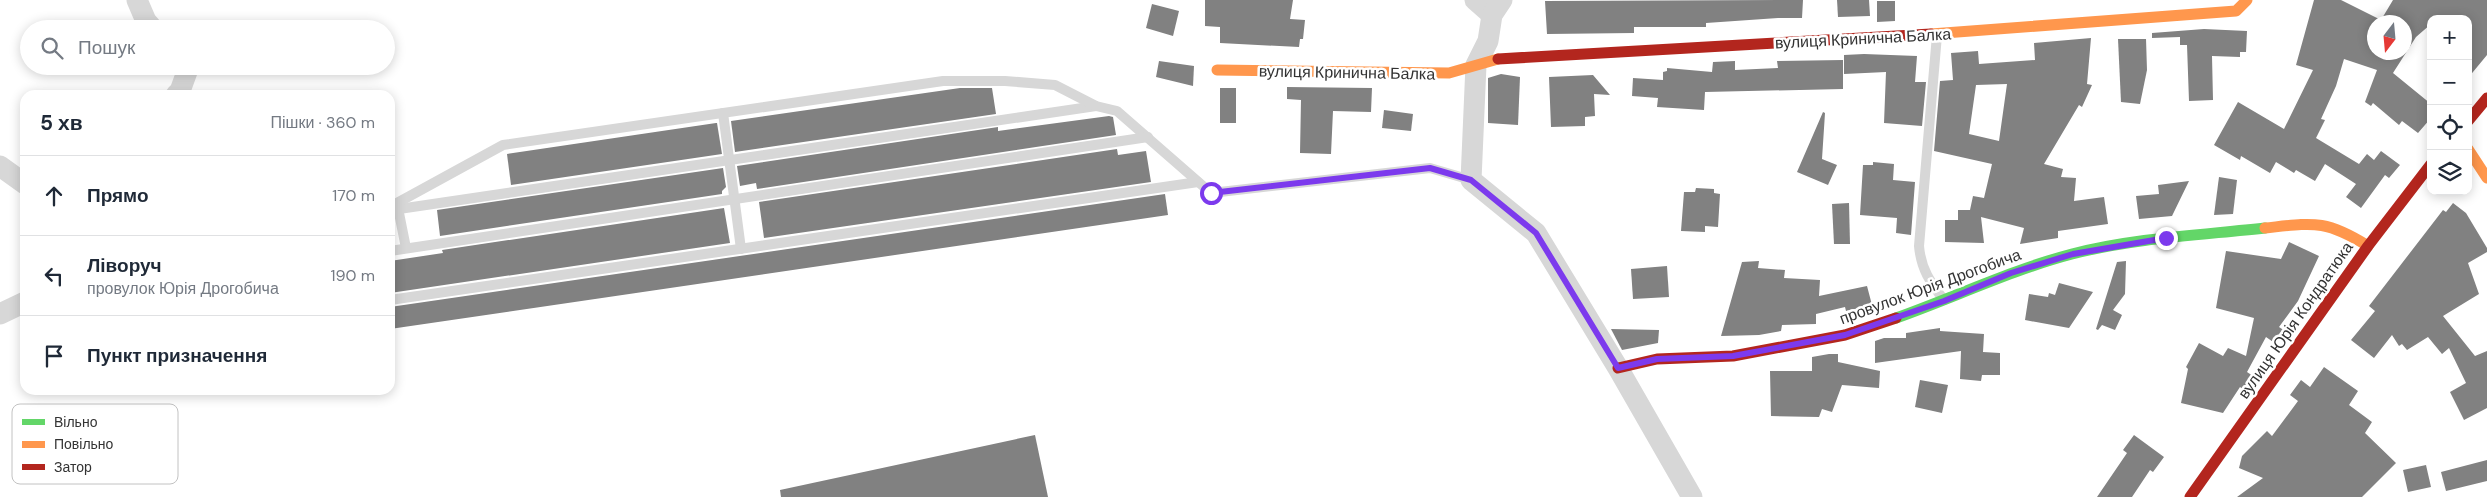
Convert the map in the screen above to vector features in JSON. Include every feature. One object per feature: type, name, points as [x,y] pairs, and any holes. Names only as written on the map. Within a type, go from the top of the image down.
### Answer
[{"type":"street","points":[[137,0],[146,20]]},
{"type":"street","points":[[1475,0],[1497,8],[1488,41],[1476,66],[1471,180],[1536,233],[1618,368],[1692,497]]},
{"type":"street","name":"вулиця Кринична Балка","points":[[1217,70],[1449,73],[1498,59],[1937,34],[2236,10],[2247,0]]},
{"type":"street","points":[[179,90],[186,75]]},
{"type":"street","points":[[2472,116],[2487,98]]},
{"type":"street","points":[[2469,150],[2487,178]]},
{"type":"street","points":[[0,166],[20,180]]},
{"type":"street","name":"вулиця Юрія Кондратюка","points":[[2197,493],[2368,246],[2427,169]]},
{"type":"street","name":"провулок Юрія Дрогобича","points":[[1618,368],[1657,359],[1733,356],[1845,335],[1944,301],[2011,273],[2073,254],[2166,238],[2316,223],[2344,231],[2368,246]]},
{"type":"street","points":[[0,314],[20,304]]},
{"type":"lane","points":[[1937,34],[1919,246],[1920,263],[1926,277],[1944,301]]},
{"type":"lane","points":[[406,248],[397,202],[503,145],[943,80],[1005,81],[1055,85],[1096,106],[1117,111],[1211,193],[1430,168],[1471,180]]},
{"type":"lane","points":[[399,209],[1096,106]]},
{"type":"lane","points":[[723,113],[741,249]]},
{"type":"lane","points":[[395,250],[1148,137]]},
{"type":"lane","points":[[395,299],[1198,182]]},
{"type":"building","points":[[1205,0],[1293,0],[1290,19],[1305,20],[1303,39],[1300,39],[1299,47],[1220,43],[1220,27],[1205,26]]},
{"type":"building","points":[[1803,0],[1802,18],[1706,23],[1706,27],[1634,27],[1634,33],[1547,34],[1545,1]]},
{"type":"building","points":[[1837,0],[1869,0],[1870,16],[1838,17]]},
{"type":"building","points":[[2314,0],[2341,0],[2371,15],[2367,15],[2367,60],[2401,60],[2393,73],[2427,101],[2427,123],[2418,133],[2402,121],[2399,125],[2373,103],[2371,106],[2365,102],[2377,70],[2344,59],[2336,86],[2321,119],[2325,120],[2316,138],[2359,164],[2367,154],[2374,160],[2381,151],[2400,165],[2389,178],[2385,175],[2361,208],[2346,197],[2356,184],[2325,164],[2315,181],[2296,170],[2294,173],[2276,162],[2270,173],[2241,156],[2240,160],[2214,145],[2238,102],[2284,129],[2313,70],[2296,65]]},
{"type":"building","points":[[2393,0],[2487,0],[2487,55],[2472,73],[2472,15],[2427,15],[2427,27],[2412,43],[2412,15],[2384,15]]},
{"type":"building","points":[[1877,1],[1895,1],[1895,21],[1877,22]]},
{"type":"building","points":[[1152,4],[1179,11],[1173,36],[1146,28]]},
{"type":"building","points":[[2204,29],[2247,31],[2246,52],[2240,52],[2240,57],[2212,56],[2213,100],[2189,101],[2187,45],[2180,45],[2180,37],[2152,38],[2152,33]]},
{"type":"building","points":[[2091,38],[2087,84],[2092,85],[2082,107],[2079,105],[2044,164],[2063,169],[2061,177],[2076,178],[2074,201],[2104,197],[2108,224],[2058,231],[2058,238],[2020,244],[2024,228],[1981,217],[1984,243],[1945,242],[1945,220],[1958,220],[1958,210],[1970,210],[1973,196],[1984,198],[1992,164],[1934,151],[1940,81],[1953,80],[1951,53],[1978,51],[1979,64],[2035,60],[2034,43]],"holes":[[[2007,84],[1999,141],[1969,134],[1976,85]]]},
{"type":"building","points":[[2118,39],[2146,39],[2147,70],[2140,104],[2121,102]]},
{"type":"building","points":[[1844,55],[1917,56],[1915,82],[1926,82],[1922,126],[1884,123],[1886,72],[1844,74]]},
{"type":"building","points":[[1843,60],[1843,89],[1705,92],[1704,110],[1657,107],[1658,98],[1632,96],[1633,78],[1663,80],[1663,72],[1667,71],[1667,68],[1712,72],[1713,62],[1735,61],[1735,70],[1778,68],[1777,61]]},
{"type":"building","points":[[1159,61],[1194,66],[1193,86],[1156,77]]},
{"type":"building","points":[[1501,74],[1520,77],[1518,125],[1488,123],[1488,78]]},
{"type":"building","points":[[1593,75],[1610,95],[1594,94],[1595,116],[1585,117],[1585,126],[1551,127],[1549,77]]},
{"type":"building","points":[[1287,87],[1372,88],[1371,112],[1333,111],[1331,154],[1300,153],[1301,100],[1287,99]]},
{"type":"building","points":[[960,88],[992,88],[996,114],[735,152],[731,121]]},
{"type":"building","points":[[1220,88],[1236,88],[1236,123],[1220,123]]},
{"type":"building","points":[[1384,110],[1413,114],[1411,131],[1382,128]]},
{"type":"building","points":[[1823,112],[1825,113],[1822,159],[1837,165],[1828,185],[1797,172]]},
{"type":"building","points":[[1113,117],[1116,135],[757,189],[756,183],[740,186],[737,166],[998,127],[998,131]]},
{"type":"building","points":[[717,123],[722,154],[511,185],[507,154]]},
{"type":"building","points":[[1117,149],[1118,155],[1146,151],[1151,182],[764,238],[759,202]]},
{"type":"building","points":[[1873,162],[1894,164],[1893,180],[1915,182],[1911,235],[1896,233],[1897,218],[1860,215],[1863,165],[1873,165]]},
{"type":"building","points":[[723,168],[726,187],[722,194],[440,236],[437,210]]},
{"type":"building","points":[[2219,177],[2237,180],[2233,214],[2214,215]]},
{"type":"building","points":[[2189,181],[2172,216],[2139,219],[2136,196],[2159,194],[2158,185]]},
{"type":"building","points":[[1696,188],[1714,189],[1714,193],[1720,194],[1718,227],[1705,226],[1705,232],[1681,231],[1684,192],[1695,192]]},
{"type":"building","points":[[1165,194],[1168,215],[395,328],[395,306]]},
{"type":"building","points":[[1849,203],[1850,244],[1834,244],[1832,204]]},
{"type":"building","points":[[2453,203],[2466,213],[2487,248],[2487,252],[2468,263],[2479,294],[2443,316],[2475,356],[2487,351],[2487,408],[2464,420],[2450,392],[2466,383],[2449,348],[2442,354],[2428,337],[2407,350],[2402,344],[2399,346],[2392,335],[2374,358],[2351,340],[2375,311],[2369,306],[2443,210],[2446,212]]},
{"type":"building","points":[[724,208],[730,243],[395,292],[395,260],[443,253],[442,250]]},
{"type":"building","points":[[2289,242],[2319,256],[2298,301],[2279,327],[2285,331],[2276,344],[2266,337],[2247,372],[2253,376],[2244,390],[2240,387],[2223,413],[2181,403],[2188,369],[2186,367],[2199,343],[2223,356],[2228,348],[2246,356],[2254,318],[2216,308],[2226,251],[2281,259]]},
{"type":"building","points":[[1759,261],[1758,268],[1785,270],[1784,278],[1820,280],[1819,296],[1867,286],[1872,305],[1846,311],[1845,307],[1816,314],[1816,324],[1782,325],[1781,331],[1759,335],[1721,336],[1742,262]]},
{"type":"building","points":[[2126,261],[2125,294],[2113,310],[2122,315],[2115,330],[2102,325],[2098,330],[2096,329],[2117,262]]},
{"type":"building","points":[[1667,266],[1669,297],[1633,299],[1631,269]]},
{"type":"building","points":[[2059,283],[2093,292],[2069,328],[2025,320],[2029,294],[2048,297],[2049,293],[2055,295]]},
{"type":"building","points":[[1940,328],[1940,331],[1984,334],[1983,352],[2000,353],[2000,375],[1982,375],[1981,381],[1960,379],[1961,351],[1875,363],[1875,341],[1884,338],[1906,338],[1906,333]]},
{"type":"building","points":[[1611,329],[1659,330],[1658,343],[1622,350]]},
{"type":"building","points":[[1838,354],[1838,362],[1880,371],[1879,388],[1842,385],[1832,412],[1822,409],[1819,417],[1771,416],[1770,371],[1812,371],[1812,357]]},
{"type":"building","points":[[2324,367],[2358,391],[2349,405],[2372,422],[2365,433],[2396,463],[2362,497],[2237,497],[2263,478],[2239,468],[2242,456],[2267,431],[2272,436],[2298,401],[2290,395],[2301,380],[2310,387]]},
{"type":"building","points":[[1920,380],[1948,385],[1942,413],[1915,407]]},
{"type":"building","points":[[1035,435],[1048,497],[781,497],[780,490]]},
{"type":"building","points":[[2134,435],[2164,457],[2153,472],[2150,470],[2132,497],[2097,497],[2127,453],[2123,450]]},
{"type":"building","points":[[2487,460],[2487,481],[2446,491],[2441,472]]},
{"type":"building","points":[[2426,465],[2431,487],[2408,492],[2403,470]]},
{"type":"traffic: fast","points":[[1896,318],[2005,276],[2072,254],[2119,244],[2265,228]]},
{"type":"traffic: slow","points":[[1931,34],[2236,11],[2247,0]]},
{"type":"traffic: slow","points":[[1217,70],[1449,73],[1498,59]]},
{"type":"traffic: slow","points":[[2469,150],[2487,178]]},
{"type":"traffic: slow","points":[[2265,228],[2307,224],[2318,225],[2341,231],[2368,246]]},
{"type":"traffic: jam","points":[[1498,59],[1931,34]]},
{"type":"traffic: jam","points":[[2472,116],[2487,98]]},
{"type":"traffic: jam","points":[[2190,497],[2368,246],[2427,169]]},
{"type":"traffic: jam","points":[[1618,368],[1657,359],[1733,356],[1845,335],[1896,318]]},
{"type":"route","points":[[1211,193],[1430,168],[1471,180],[1536,233],[1618,368],[1657,359],[1733,356],[1845,335],[1944,301],[2011,273],[2073,254],[2166,238]]}]
